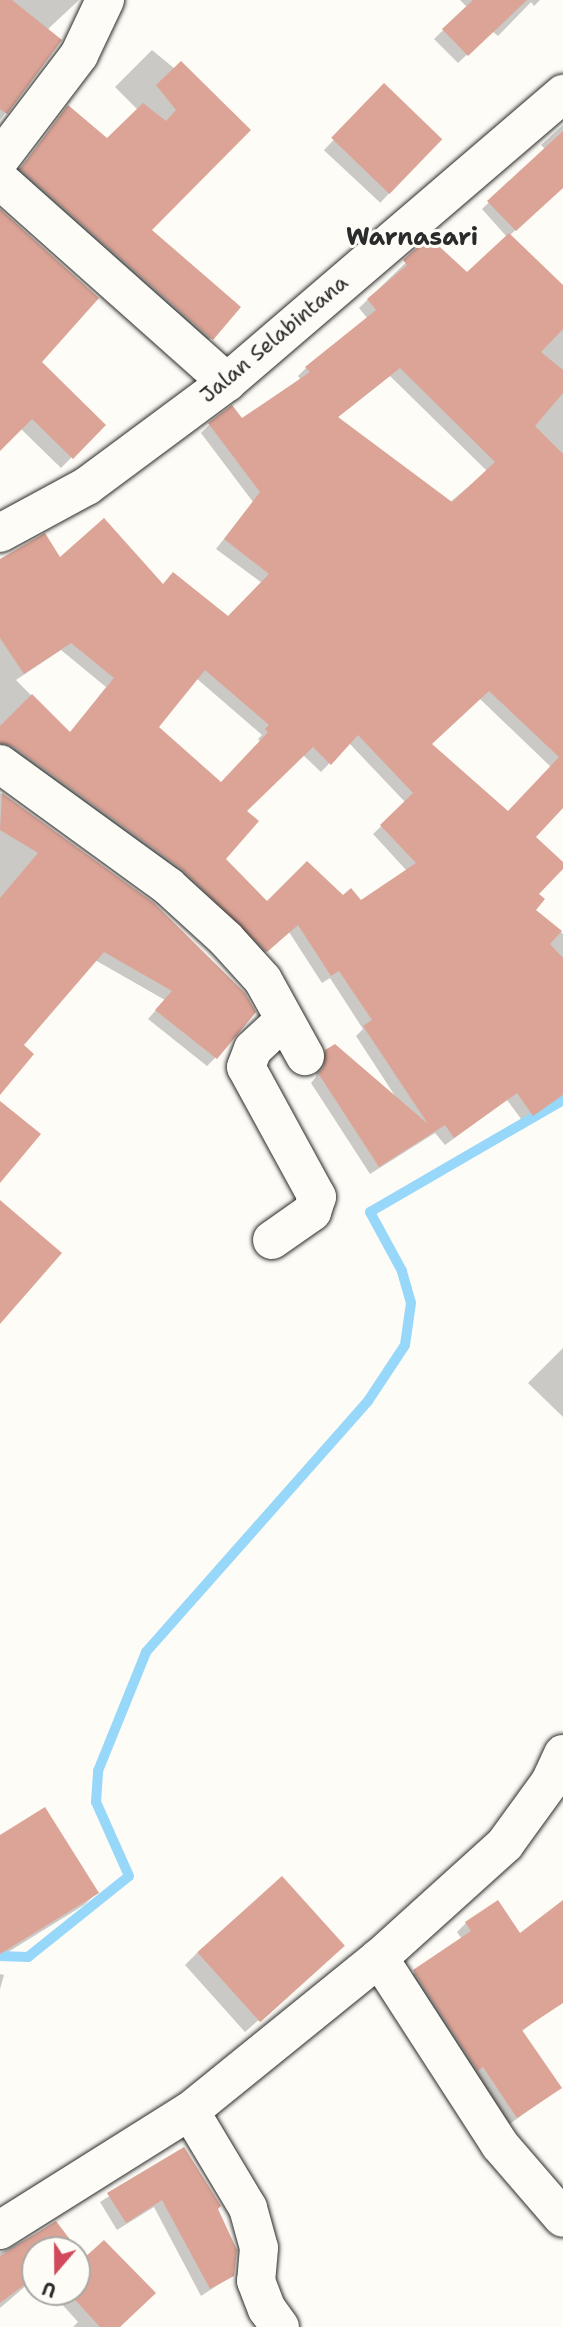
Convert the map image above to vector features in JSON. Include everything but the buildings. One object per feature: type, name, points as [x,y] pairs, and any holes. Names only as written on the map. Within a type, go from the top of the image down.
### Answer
[{"type":"street","points":[[0,159],[79,55],[105,0]]},
{"type":"street","name":"Jalan Selabintana","points":[[0,533],[87,486],[227,382],[563,94]]},
{"type":"street","points":[[0,180],[227,382]]},
{"type":"street","points":[[0,764],[168,886],[263,980],[283,1021],[305,1056]]},
{"type":"street","points":[[272,1240],[312,1212],[317,1197],[246,1067],[253,1049],[283,1021]]},
{"type":"street","points":[[0,2230],[190,2111],[379,1958],[505,1844],[550,1782],[563,1754]]},
{"type":"street","points":[[379,1958],[500,2144],[563,2218]]},
{"type":"street","points":[[190,2111],[248,2208],[258,2248],[256,2281],[267,2309],[280,2327]]},
{"type":"waterway","points":[[0,1956],[28,1957],[129,1876],[96,1802],[98,1771],[146,1652],[368,1401],[405,1345],[411,1303],[402,1271],[370,1212],[563,1100]]},
{"type":"district","name":"Warnasari","points":[[412,238]]}]
